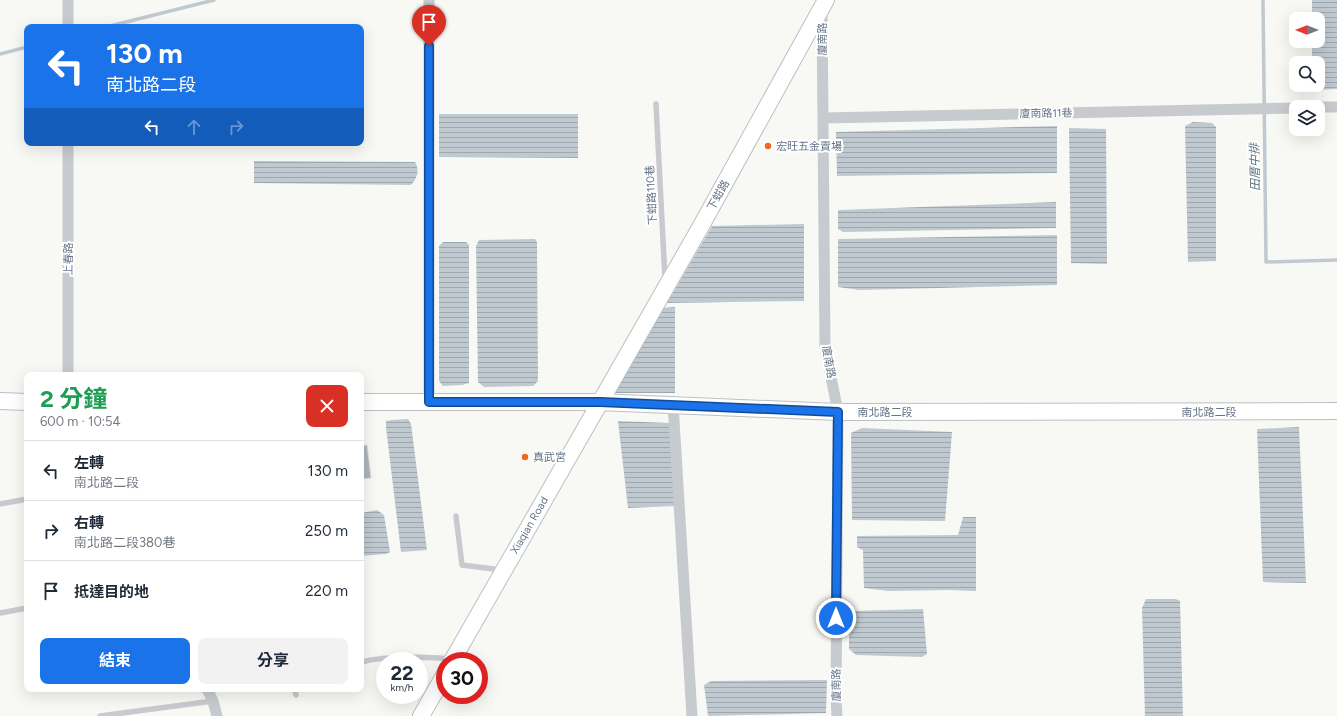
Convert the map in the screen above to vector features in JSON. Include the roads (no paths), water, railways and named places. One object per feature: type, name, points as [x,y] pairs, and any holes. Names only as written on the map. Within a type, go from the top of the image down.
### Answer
[{"type":"street","points":[[68,0],[68,24]]},
{"type":"street","points":[[429,0],[429,402]]},
{"type":"street","name":"廈南路","points":[[824,4],[823,118],[825,347],[838,412],[837,716]]},
{"type":"street","name":"下蚶路","points":[[600,402],[701,226],[824,4]]},
{"type":"street","points":[[1325,107],[1337,107]]},
{"type":"street","name":"廈南路11巷","points":[[823,118],[1289,108]]},
{"type":"street","name":"上春路","points":[[68,146],[68,372]]},
{"type":"street","points":[[0,401],[24,402]]},
{"type":"street","name":"南北路二段","points":[[364,402],[600,402],[838,412],[1337,411]]},
{"type":"street","name":"Xiaqian Road","points":[[458,652],[600,402]]},
{"type":"street","points":[[673,404],[692,716]]},
{"type":"street","points":[[421,716],[436,690]]},
{"type":"street","points":[[208,692],[213,701],[217,716]]},
{"type":"lane","name":"下蚶路110巷","points":[[656,104],[666,286]]},
{"type":"lane","points":[[0,504],[24,500]]},
{"type":"lane","points":[[456,516],[462,565],[504,570]]},
{"type":"lane","points":[[0,612],[24,608]]},
{"type":"lane","points":[[364,661],[372,659],[418,656],[436,658]]},
{"type":"lane","points":[[100,716],[213,701]]},
{"type":"waterway","points":[[118,24],[214,0]]},
{"type":"waterway","name":"田厝中排","points":[[1263,0],[1266,262],[1337,260]]},
{"type":"waterway","points":[[0,54],[24,48]]},
{"type":"place","name":"宏旺五金賣場","points":[[768,146]]},
{"type":"place","name":"真武宮","points":[[525,457]]}]
